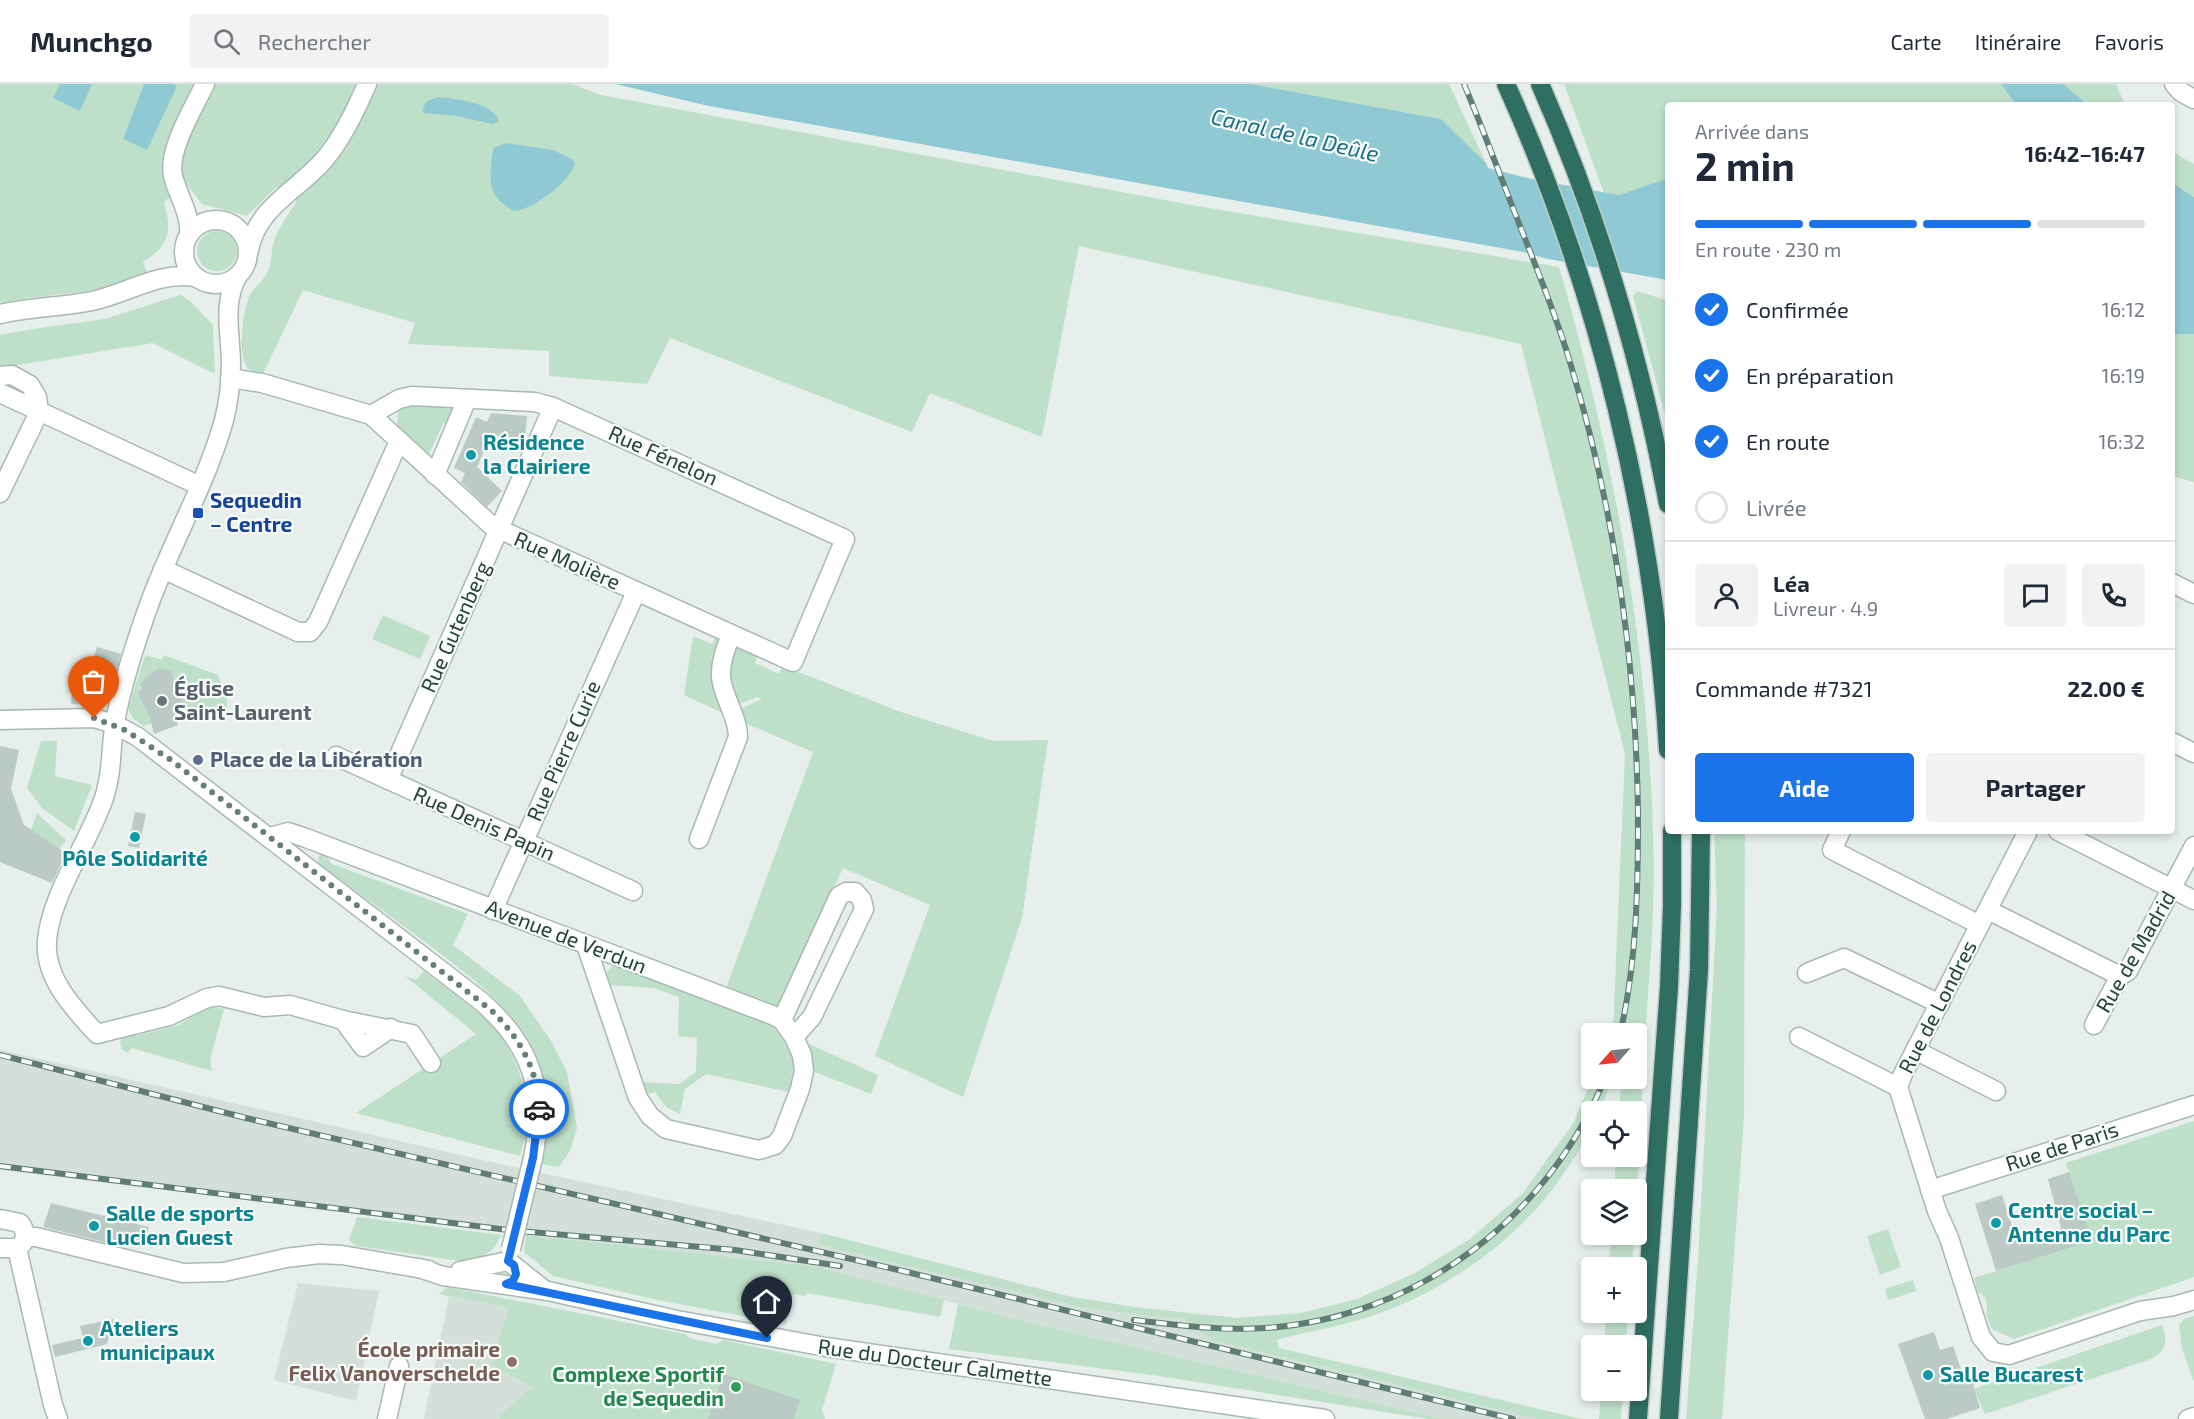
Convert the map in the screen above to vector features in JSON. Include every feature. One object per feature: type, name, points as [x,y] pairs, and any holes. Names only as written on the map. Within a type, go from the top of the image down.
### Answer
[{"type":"highway","points":[[1506,84],[1545,172],[1581,275],[1622,434],[1644,544],[1661,659],[1665,711]]},
{"type":"highway","points":[[1540,84],[1578,178],[1614,281],[1648,410],[1665,490]]},
{"type":"highway","points":[[1638,1419],[1669,987],[1672,834]]},
{"type":"highway","points":[[1669,1419],[1700,970],[1701,834]]},
{"type":"street","points":[[205,84],[172,158],[172,172],[189,222],[184,259],[215,297],[228,327]]},
{"type":"street","points":[[367,84],[328,155],[269,207],[253,233],[246,265],[237,277],[230,294],[228,327],[230,378],[224,419],[143,620],[114,724],[112,762],[104,798],[55,910],[47,942],[48,960],[53,975],[74,1007],[97,1034],[169,1016],[213,997],[225,997],[264,1007],[290,1005],[343,1020],[412,1034],[431,1063]]},
{"type":"street","points":[[2174,84],[2181,92],[2194,99]]},
{"type":"street","points":[[177,187],[200,210],[226,222],[244,236],[249,250]]},
{"type":"street","points":[[144,283],[172,263],[187,238],[201,224],[226,222],[269,207]]},
{"type":"street","points":[[0,314],[36,307],[92,301],[172,276],[220,285],[237,277]]},
{"type":"street","points":[[0,376],[12,375],[30,385],[37,397],[39,412],[0,494]]},
{"type":"street","points":[[230,378],[262,383],[371,415]]},
{"type":"street","points":[[0,393],[198,485]]},
{"type":"street","name":"Rue Fénelon","points":[[371,415],[406,396],[535,402],[553,407],[845,539],[793,662]]},
{"type":"street","points":[[435,475],[467,399]]},
{"type":"street","name":"Rue Gutenberg","points":[[388,780],[553,407]]},
{"type":"street","name":"Rue Molière","points":[[371,415],[476,514],[499,530],[793,662]]},
{"type":"street","points":[[163,569],[298,632],[310,632],[318,622],[399,441]]},
{"type":"street","points":[[2175,584],[2194,594]]},
{"type":"street","name":"Rue Pierre Curie","points":[[493,910],[636,592]]},
{"type":"street","points":[[699,839],[738,737],[721,678],[721,664],[731,635]]},
{"type":"street","points":[[0,720],[84,717],[101,719],[138,737],[171,760],[462,986],[506,1025],[524,1052],[536,1083],[539,1114],[533,1158],[507,1260],[516,1276],[513,1281],[503,1283]]},
{"type":"street","points":[[2175,744],[2194,753]]},
{"type":"street","name":"Rue Denis Papin","points":[[336,756],[633,891]]},
{"type":"street","name":"Avenue de Verdun","points":[[270,837],[288,832],[782,1020]]},
{"type":"street","points":[[1840,834],[1832,850],[2120,976]]},
{"type":"street","name":"Rue de Londres","points":[[2026,834],[1898,1087],[1930,1190],[1949,1238],[1981,1337],[1993,1352],[2009,1355],[2140,1311],[2175,1306],[2194,1300]]},
{"type":"street","points":[[2064,834],[2194,900]]},
{"type":"street","name":"Rue de Madrid","points":[[2094,1025],[2120,976],[2128,970],[2194,846]]},
{"type":"street","points":[[301,861],[316,847],[331,848]]},
{"type":"street","points":[[586,945],[638,1098],[650,1116],[666,1129],[759,1150],[775,1145],[782,1136],[803,1080],[804,1062],[794,1037],[782,1020],[838,896],[846,892],[855,892],[862,900],[864,909],[809,1023],[794,1037]]},
{"type":"street","points":[[1807,973],[1844,958],[1941,1004]]},
{"type":"street","points":[[1799,1036],[1898,1087]]},
{"type":"street","points":[[1915,1050],[1996,1091]]},
{"type":"street","name":"Rue de Paris","points":[[1930,1190],[2194,1105]]},
{"type":"street","points":[[0,1219],[20,1223],[14,1244],[57,1419]]},
{"type":"street","points":[[14,1244],[36,1237],[183,1273],[224,1272],[286,1258],[319,1254],[342,1255],[419,1268],[457,1271],[507,1260]]},
{"type":"street","points":[[507,1260],[535,1285],[548,1291]]},
{"type":"street","name":"Rue du Docteur Calmette","points":[[419,1268],[443,1276],[548,1291],[677,1320],[825,1347],[1325,1419]]},
{"type":"street","points":[[387,1419],[399,1366]]},
{"type":"street","points":[[2188,1419],[2194,1417]]},
{"type":"shaded area","points":[[0,1050],[518,1168],[821,1233],[819,1245],[1083,1308],[1185,1320],[1213,1340],[1537,1419],[1444,1419],[1023,1321],[813,1266],[616,1245],[0,1170]]},
{"type":"shaded area","points":[[298,1283],[379,1291],[356,1401],[274,1380]]},
{"type":"shaded area","name":"École primaire Felix Vanoverschelde","points":[[449,1296],[510,1308],[574,1419],[424,1419]]},
{"type":"green space","points":[[0,84],[572,84],[601,95],[1186,204],[1559,267],[1596,406],[1624,546],[1635,617],[1649,760],[1654,857],[1651,959],[1646,1023],[1613,1023],[1625,754],[1521,344],[1079,246],[1042,437],[930,393],[912,432],[670,338],[647,384],[549,376],[549,351],[408,344],[415,323],[303,290],[261,374],[250,370],[244,361],[242,331],[247,301],[269,269],[273,244],[278,231],[297,201],[276,187],[247,216],[202,204],[188,186],[164,202],[168,221],[167,236],[159,250],[143,262],[147,272],[128,280],[91,290],[0,303]]},
{"type":"green space","points":[[1251,84],[1449,84],[1486,163],[1441,119]]},
{"type":"green space","points":[[1564,84],[2001,84],[2014,102],[1665,102],[1665,179],[1619,195],[1604,193]]},
{"type":"green space","points":[[2063,84],[2116,84],[2124,102],[2084,102]]},
{"type":"green space","points":[[2175,154],[2194,164],[2194,197],[2175,185]]},
{"type":"green space","points":[[217,231],[231,237],[237,251],[231,265],[217,271],[203,265],[197,251],[203,237]]},
{"type":"green space","points":[[1638,291],[1665,300],[1665,415],[1633,296]]},
{"type":"green space","points":[[180,295],[189,300],[213,325],[215,374],[153,343],[0,368],[0,335],[105,319]]},
{"type":"green space","points":[[2175,334],[2194,334],[2194,482],[2175,477]]},
{"type":"green space","points":[[408,404],[453,407],[455,410],[455,421],[443,424],[427,458],[397,429],[398,412]]},
{"type":"green space","points":[[383,615],[430,636],[420,659],[372,639]]},
{"type":"green space","points":[[693,636],[712,644],[716,636],[718,639],[723,713],[684,695]]},
{"type":"green space","points":[[740,646],[758,654],[755,663],[779,674],[783,666],[901,712],[993,741],[1048,740],[1022,918],[963,1097],[875,1056],[930,905],[843,868],[780,1004],[774,1007],[726,988],[813,752],[745,723],[741,709],[762,699],[757,697],[739,704],[732,699],[728,684],[733,650]]},
{"type":"green space","points":[[145,655],[162,660],[164,655],[218,675],[227,698],[227,714],[189,720],[172,681],[157,669],[146,676],[139,686],[153,723],[143,726],[133,718],[128,709]]},
{"type":"green space","points":[[41,741],[57,741],[55,776],[92,785],[74,831],[42,808],[27,788]]},
{"type":"green space","points":[[37,813],[66,840],[59,849],[31,830]]},
{"type":"green space","points":[[1714,834],[1745,834],[1744,1119],[1722,1419],[1686,1419],[1698,1259],[1717,906]]},
{"type":"green space","points":[[319,854],[328,858],[332,864],[468,914],[453,945],[520,996],[551,1041],[567,1072],[577,1128],[570,1151],[559,1167],[540,1164],[547,1125],[546,1091],[539,1062],[526,1036],[508,1012],[485,990],[429,945],[318,863]]},
{"type":"green space","points":[[616,966],[771,1025],[785,1041],[792,1055],[793,1071],[789,1092],[706,1074],[685,1089],[680,1114],[666,1107],[655,1092],[646,1094],[642,1082],[679,1084],[696,1072],[697,1038],[678,1036],[679,997],[654,988],[609,985],[607,972],[611,967]]},
{"type":"green space","points":[[424,971],[487,1021],[512,1054],[525,1097],[526,1127],[520,1156],[356,1113],[476,1034],[405,976],[416,980]]},
{"type":"green space","points":[[212,1006],[224,1009],[210,1059],[212,1071],[132,1048],[127,1053],[122,1049],[120,1043],[122,1038],[131,1034],[136,1036],[178,1025]]},
{"type":"green space","points":[[807,1043],[878,1075],[871,1094],[812,1071]]},
{"type":"green space","points":[[1588,1089],[1609,1089],[1603,1101],[1583,1101]]},
{"type":"green space","points":[[1621,1089],[1642,1089],[1642,1101],[1620,1101]]},
{"type":"green space","points":[[1581,1105],[1581,1146],[1562,1176],[1526,1220],[1483,1258],[1434,1288],[1383,1312],[1277,1340],[1279,1348],[1582,1419],[1537,1419],[1212,1340],[1185,1320],[1083,1308],[819,1245],[821,1233],[1072,1297],[1142,1308],[1238,1318],[1301,1313],[1357,1299],[1415,1273],[1470,1239],[1523,1193],[1574,1122]]},
{"type":"green space","points":[[2194,1121],[2194,1277],[2014,1339],[1992,1329],[1986,1314],[1985,1297],[1978,1292],[1974,1278],[2091,1241],[2066,1163]]},
{"type":"green space","points":[[1615,1167],[1639,1167],[1638,1179],[1615,1179]]},
{"type":"green space","points":[[357,1217],[502,1235],[493,1249],[474,1263],[356,1246],[349,1240]]},
{"type":"green space","points":[[1888,1229],[1901,1267],[1880,1275],[1867,1236]]},
{"type":"green space","points":[[526,1235],[813,1266],[944,1300],[940,1317],[807,1293],[806,1296],[793,1294],[786,1324],[662,1301],[553,1276],[524,1252]]},
{"type":"green space","points":[[1610,1245],[1633,1245],[1633,1257],[1610,1257]]},
{"type":"green space","points":[[1913,1280],[1916,1291],[1888,1300],[1885,1289]]},
{"type":"green space","points":[[447,1287],[685,1334],[690,1338],[716,1344],[723,1340],[836,1364],[822,1410],[825,1419],[500,1419],[500,1415],[533,1387],[491,1365],[509,1308],[439,1294]]},
{"type":"green space","points":[[958,1304],[1444,1419],[1429,1419],[1152,1375],[949,1349]]},
{"type":"green space","points":[[2194,1316],[2194,1382],[2182,1349],[2179,1325],[2184,1319]]},
{"type":"green space","points":[[1605,1323],[1627,1323],[1627,1335],[1605,1335]]},
{"type":"green space","points":[[2162,1325],[2165,1345],[2151,1359],[1985,1414],[1974,1389]]},
{"type":"green space","points":[[1600,1401],[1622,1401],[1621,1419],[1599,1419]]},
{"type":"water","points":[[60,84],[92,84],[80,111],[53,98]]},
{"type":"water","points":[[144,84],[177,86],[147,150],[123,139]]},
{"type":"water","name":"Canal de la Deûle","points":[[615,84],[1251,84],[1441,119],[1486,163],[1488,168],[1531,179],[1619,195],[1665,179],[1665,279],[1548,259],[1523,252],[709,106]]},
{"type":"water","points":[[2001,84],[2063,84],[2084,102],[2014,102]]},
{"type":"water","points":[[439,97],[463,100],[487,108],[498,118],[498,122],[492,124],[457,116],[424,113],[422,110],[427,101]]},
{"type":"water","points":[[506,143],[553,150],[573,160],[575,165],[565,180],[549,194],[531,206],[514,211],[504,205],[493,191],[490,176],[493,148]]},
{"type":"water","points":[[2175,185],[2194,197],[2194,334],[2175,334]]},
{"type":"building","name":"Résidence la Clairiere","points":[[491,413],[527,416],[525,438],[491,436],[477,467],[502,491],[487,507],[461,482],[465,473],[454,468],[476,417],[487,422]]},
{"type":"building","points":[[97,647],[121,654],[113,682],[98,705],[71,704],[74,675],[81,676],[91,667]]},
{"type":"building","name":"Église Saint-Laurent","points":[[159,668],[172,671],[176,694],[179,693],[188,720],[176,718],[178,725],[154,734],[150,717],[140,698],[139,691],[142,688],[139,686],[146,676]]},
{"type":"building","points":[[0,746],[19,750],[11,789],[24,825],[66,853],[52,883],[0,862]]},
{"type":"building","name":"Pôle Solidarité","points":[[135,812],[146,814],[139,848],[128,846]]},
{"type":"building","name":"Centre social – Antenne du Parc","points":[[2069,1172],[2092,1241],[1996,1271],[1975,1204],[2002,1195],[2017,1242],[2061,1228],[2048,1179]]},
{"type":"building","name":"Salle de sports Lucien Guest","points":[[51,1203],[149,1227],[144,1244],[122,1238],[120,1246],[43,1227]]},
{"type":"building","name":"Ateliers municipaux","points":[[114,1319],[107,1344],[55,1357],[52,1345],[83,1338],[80,1326]]},
{"type":"building","name":"Salle Bucarest","points":[[1934,1332],[1940,1350],[1953,1346],[1963,1375],[1974,1371],[1978,1383],[1973,1385],[1980,1408],[1947,1419],[1925,1419],[1898,1344]]},
{"type":"building","points":[[724,1374],[800,1400],[794,1419],[708,1419]]},
{"type":"railway","points":[[1464,84],[1558,324],[1569,359],[1598,470],[1620,584],[1633,699],[1638,814],[1637,897],[1633,952],[1622,1023]]},
{"type":"railway","points":[[0,1055],[246,1118],[907,1272],[1513,1419]]},
{"type":"railway","points":[[1134,1320],[1183,1326],[1265,1328],[1321,1320],[1374,1304],[1424,1281],[1471,1252],[1512,1216],[1549,1175],[1580,1129],[1600,1089]]},
{"type":"railway","points":[[0,1166],[508,1230],[735,1250],[840,1266]]},
{"type":"way so far","points":[[94,718],[114,724],[171,760],[491,1010],[506,1025],[524,1052],[536,1083],[539,1109]]},
{"type":"place","name":"Résidence la Clairiere","points":[[471,455]]},
{"type":"place","name":"Sequedin – Centre","points":[[198,513]]},
{"type":"place","name":"Église Saint-Laurent","points":[[162,701]]},
{"type":"place","name":"Place de la Libération","points":[[198,760]]},
{"type":"place","name":"Pôle Solidarité","points":[[135,837]]},
{"type":"place","name":"Centre social – Antenne du Parc","points":[[1996,1223]]},
{"type":"place","name":"Salle de sports Lucien Guest","points":[[94,1226]]},
{"type":"place","name":"Ateliers municipaux","points":[[88,1341]]},
{"type":"place","name":"École primaire Felix Vanoverschelde","points":[[512,1362]]},
{"type":"place","name":"Salle Bucarest","points":[[1928,1375]]},
{"type":"place","name":"Complexe Sportif de Sequedin","points":[[736,1387]]},
{"type":"route","points":[[539,1109],[539,1125],[533,1158],[508,1261],[514,1265],[516,1274],[513,1281],[506,1284],[767,1338]]}]
